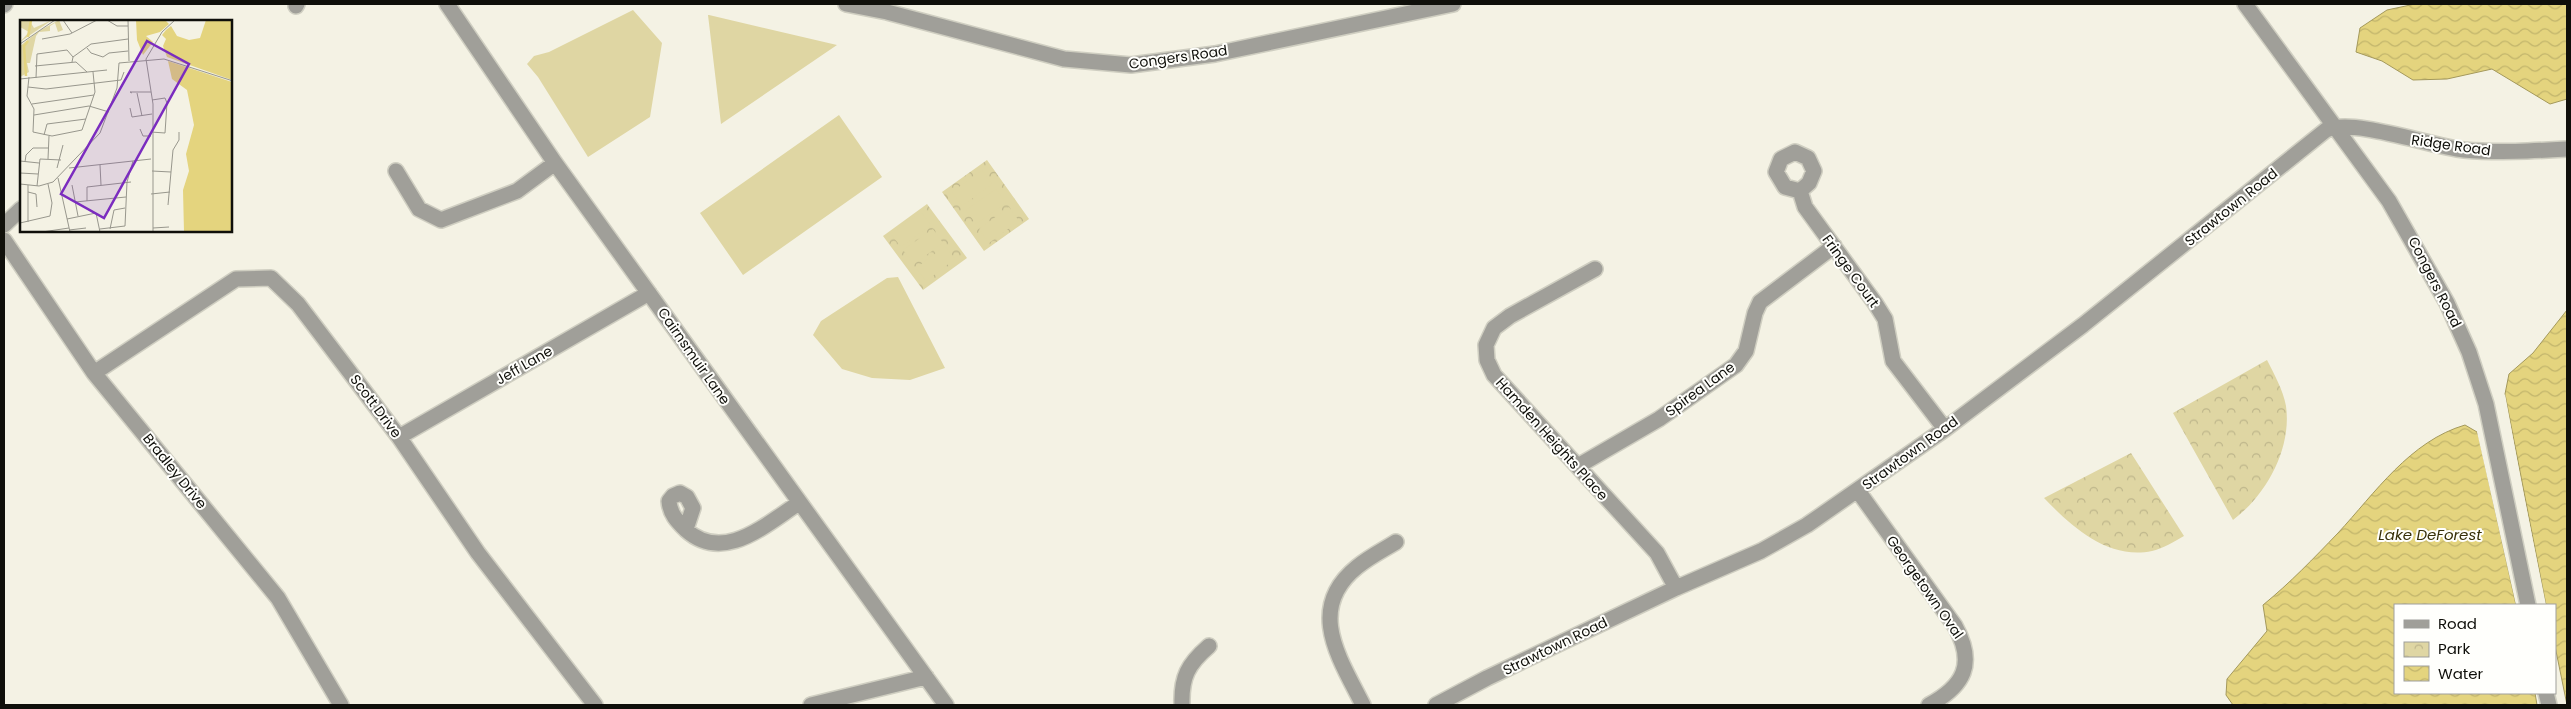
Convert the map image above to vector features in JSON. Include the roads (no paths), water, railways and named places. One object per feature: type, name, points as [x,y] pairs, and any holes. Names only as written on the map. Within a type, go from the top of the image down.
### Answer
[{"type":"street","name":"Cairnsmuir Lane","points":[[448,4],[555,163],[946,705]]},
{"type":"street","name":"Congers Road","points":[[846,4],[887,12],[1043,54],[1114,65],[1183,60],[1390,10],[1453,4]]},
{"type":"street","name":"Congers Road","points":[[2245,4],[2375,180],[2410,233],[2447,302],[2469,352],[2486,404],[2528,604]]},
{"type":"street","name":"Ridge Road","points":[[2336,127],[2356,127],[2432,145],[2477,151],[2567,149]]},
{"type":"street","name":"Strawtown Road","points":[[1436,705],[1487,678],[1676,588],[1761,551],[1807,525],[1858,491],[1945,428],[2090,319],[2307,144],[2326,130],[2336,127]]},
{"type":"street","points":[[396,171],[418,209],[441,220],[517,191],[555,163]]},
{"type":"street","name":"Fringe Court","points":[[1800,191],[1805,207],[1885,319],[1893,361],[1945,428]]},
{"type":"street","points":[[4,225],[20,210]]},
{"type":"street","name":"Bradley Drive","points":[[4,240],[94,373],[278,598],[341,705]]},
{"type":"street","name":"Spirea Lane","points":[[1578,466],[1659,419],[1736,364],[1746,351],[1755,313],[1760,302],[1834,246]]},
{"type":"street","name":"Hamden Heights Place","points":[[1594,268],[1510,316],[1494,328],[1486,345],[1487,360],[1494,376],[1657,553],[1676,588]]},
{"type":"street","name":"Scott Drive","points":[[94,373],[236,279],[271,278],[298,304],[400,437],[478,553],[595,705]]},
{"type":"street","name":"Jeff Lane","points":[[400,437],[649,293]]},
{"type":"street","name":"Georgetown Oval","points":[[1858,491],[1955,626],[1964,643],[1966,664],[1960,680],[1948,694],[1929,705]]},
{"type":"street","points":[[686,529],[710,542],[728,544],[743,539],[799,503]]},
{"type":"street","points":[[1363,705],[1332,643],[1329,624],[1332,605],[1340,586],[1356,567],[1396,542]]},
{"type":"street","points":[[1182,705],[1182,685],[1188,668],[1209,646]]},
{"type":"street","points":[[811,705],[926,677]]},
{"type":"water","points":[[2415,4],[2567,4],[2567,99],[2550,104],[2492,69],[2447,79],[2413,80],[2382,61],[2356,52],[2360,28],[2387,10]]},
{"type":"water","points":[[2567,310],[2567,705],[2556,651],[2556,604],[2546,604],[2505,394],[2509,374],[2533,353]]},
{"type":"water","name":"Lake DeForest","points":[[2465,425],[2477,432],[2516,604],[2394,604],[2394,694],[2535,694],[2537,705],[2233,705],[2226,695],[2227,679],[2267,631],[2263,605],[2311,561],[2395,470],[2427,443]]}]
